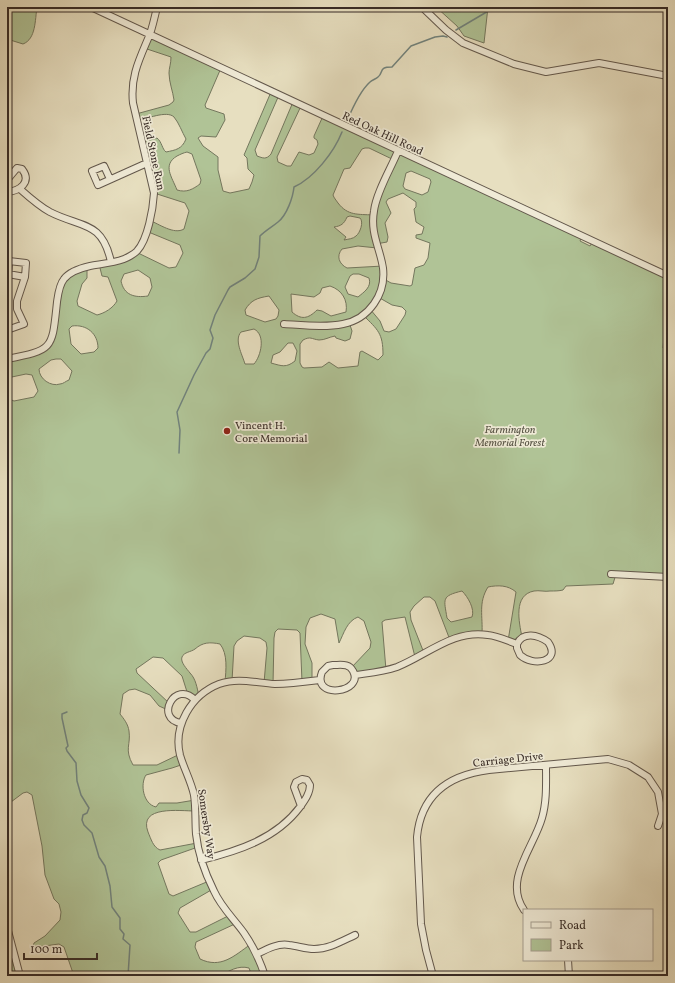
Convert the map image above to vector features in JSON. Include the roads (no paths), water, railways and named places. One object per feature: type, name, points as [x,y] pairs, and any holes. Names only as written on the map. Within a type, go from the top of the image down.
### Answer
[{"type":"street","name":"Red Oak Hill Road","points":[[91,7],[398,152],[490,192],[668,276]]},
{"type":"street","name":"Field Stone Run","points":[[7,359],[44,350],[51,343],[54,334],[58,292],[63,279],[72,272],[83,267],[124,259],[136,252],[144,240],[153,206],[154,193],[133,103],[132,89],[136,69],[157,7]]},
{"type":"street","points":[[422,7],[446,30],[463,43],[514,64],[546,72],[599,63],[668,76]]},
{"type":"street","points":[[284,324],[328,326],[343,324],[355,320],[363,315],[375,303],[381,290],[384,278],[375,240],[373,225],[374,210],[378,197],[398,152]]},
{"type":"street","points":[[110,179],[147,164]]},
{"type":"street","points":[[7,180],[17,168],[22,169],[26,174],[26,180],[20,189],[14,192],[7,192]]},
{"type":"street","points":[[20,189],[48,211],[85,225],[95,231],[108,247],[111,262]]},
{"type":"street","points":[[7,330],[24,324],[17,309],[17,301],[25,277]]},
{"type":"street","points":[[611,574],[668,577]]},
{"type":"street","points":[[355,675],[386,670],[398,666],[446,642],[474,634],[488,635],[517,644]]},
{"type":"street","points":[[526,635],[535,636],[548,642],[550,645],[551,654],[543,662],[531,661],[520,655],[517,644],[519,640],[526,635]]},
{"type":"street","points":[[333,665],[347,666],[355,675],[355,679],[351,686],[340,690],[327,689],[320,680],[320,676],[325,668],[333,665]]},
{"type":"street","name":"Somersby Way","points":[[265,976],[257,954],[245,933],[219,900],[208,879],[201,860],[196,835],[194,794],[179,748],[181,723],[194,700],[213,687],[232,681],[283,684],[320,680]]},
{"type":"street","points":[[181,723],[175,722],[169,715],[168,710],[170,700],[183,694],[188,695],[194,700]]},
{"type":"street","name":"Carriage Drive","points":[[433,976],[421,924],[417,844],[418,825],[426,803],[442,787],[452,780],[476,771],[608,759],[629,765],[648,777],[658,792],[662,814],[658,826]]},
{"type":"street","points":[[523,909],[518,899],[518,874],[539,829],[545,802],[546,765]]},
{"type":"street","points":[[201,860],[239,850],[263,839],[286,823],[301,806]]},
{"type":"street","points":[[7,927],[20,976]]},
{"type":"street","points":[[257,954],[271,947],[284,944],[306,949],[322,949],[337,944],[355,934]]},
{"type":"street","points":[[568,961],[569,976]]},
{"type":"waterway","points":[[456,30],[490,10]]},
{"type":"waterway","points":[[347,121],[363,90],[370,82],[380,75],[383,69],[392,67],[411,46],[435,37],[447,37]]},
{"type":"waterway","points":[[179,453],[180,430],[177,412],[194,375],[206,353],[210,349],[213,338],[210,330],[215,315],[230,287],[245,278],[255,269],[259,257],[260,236],[278,222],[284,215],[291,201],[294,187],[316,171],[329,156],[342,132]]},
{"type":"waterway","points":[[67,712],[62,714],[68,746],[66,748],[76,763],[77,781],[81,795],[89,808],[87,813],[83,815],[82,820],[84,825],[92,833],[99,857],[105,866],[110,886],[112,907],[120,918],[120,929],[124,934],[123,939],[130,945],[128,976]]},
{"type":"place","name":"Vincent H. Core Memorial","points":[[227,431]]},
{"type":"park label","name":"Farmington Memorial Forest","points":[[510,435]]}]
